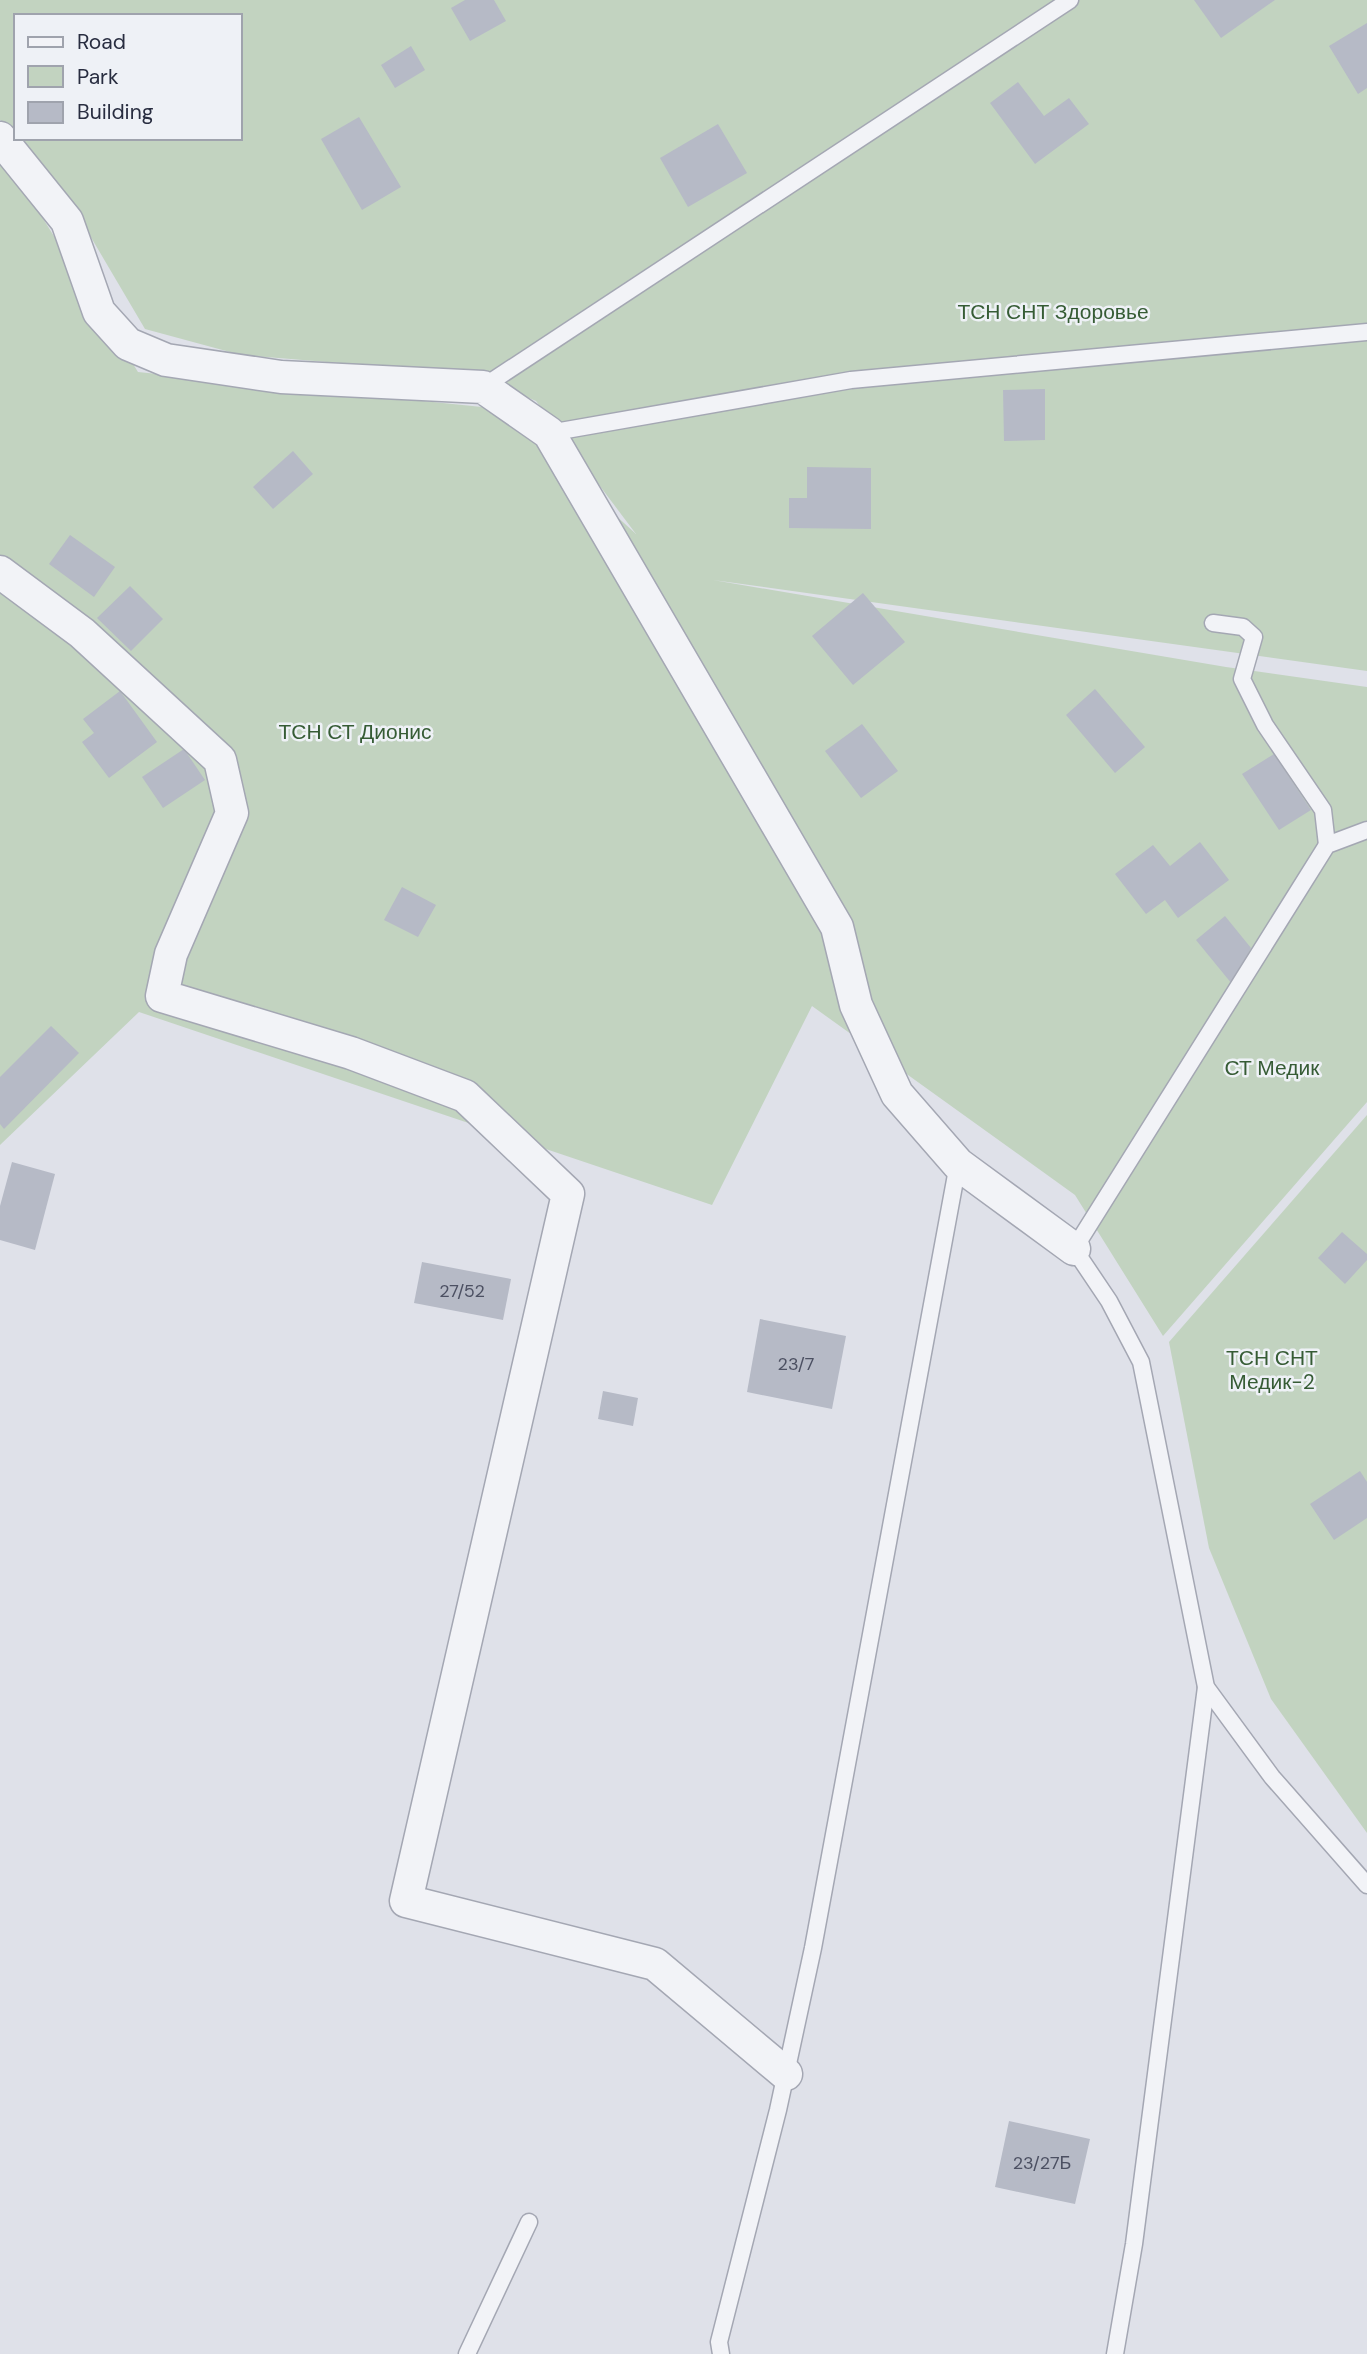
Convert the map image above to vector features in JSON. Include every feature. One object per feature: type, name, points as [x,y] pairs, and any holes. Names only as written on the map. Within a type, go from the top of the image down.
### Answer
[{"type":"street","points":[[0,138],[67,221],[99,312],[128,344],[166,360],[281,377],[483,387],[549,433],[837,927],[856,1005],[897,1094],[958,1164],[1074,1249]]},
{"type":"street","points":[[0,572],[82,633],[220,760],[232,813],[171,954],[162,996],[351,1053],[465,1096],[568,1194],[405,1900],[655,1964],[786,2074]]},
{"type":"lane","points":[[483,387],[1070,0]]},
{"type":"lane","points":[[549,433],[851,380],[1367,332]]},
{"type":"lane","points":[[1213,623],[1243,627],[1254,638],[1242,679],[1265,725],[1323,810],[1327,845]]},
{"type":"lane","points":[[1115,2354],[1134,2244],[1206,1687],[1141,1362],[1109,1301],[1074,1249],[1327,845],[1367,830]]},
{"type":"lane","points":[[721,2354],[719,2342],[786,2074],[813,1948],[958,1164]]},
{"type":"lane","points":[[1206,1687],[1272,1777],[1367,1885]]},
{"type":"lane","points":[[467,2354],[529,2222]]},
{"type":"green space","points":[[0,0],[1367,0],[1367,671],[713,580],[1226,667],[1367,687],[1367,1102],[1163,1336],[1075,1195],[812,1006],[712,1205],[139,1012],[0,1145],[0,149],[138,372],[482,407],[540,446],[636,534],[536,401],[473,374],[241,355],[145,329],[82,222],[22,140],[242,140],[242,14],[14,14],[14,130],[0,120]]},
{"type":"green space","name":"ТСН СНТ Медик-2","points":[[1367,1115],[1367,1833],[1271,1699],[1209,1548],[1169,1342]]},
{"type":"building","points":[[465,0],[494,0],[506,21],[470,41],[451,8]]},
{"type":"building","points":[[1194,0],[1275,0],[1221,38]]},
{"type":"building","points":[[1367,23],[1367,88],[1358,94],[1329,46]]},
{"type":"building","points":[[411,46],[425,70],[395,88],[381,65]]},
{"type":"building","points":[[1018,82],[1044,116],[1069,98],[1089,124],[1035,164],[990,103]]},
{"type":"building","points":[[359,117],[401,187],[362,210],[321,139]]},
{"type":"building","points":[[718,124],[747,173],[688,207],[660,158]]},
{"type":"building","points":[[1045,389],[1045,440],[1004,441],[1003,390]]},
{"type":"building","points":[[293,451],[313,474],[273,509],[253,487]]},
{"type":"building","points":[[807,467],[871,468],[871,529],[789,528],[789,498],[807,498]]},
{"type":"building","points":[[70,535],[115,567],[94,597],[49,564]]},
{"type":"building","points":[[130,586],[163,619],[131,651],[97,618]]},
{"type":"building","points":[[863,593],[905,642],[853,685],[812,636]]},
{"type":"building","points":[[1095,689],[1145,747],[1115,773],[1066,715]]},
{"type":"building","points":[[120,691],[157,742],[109,778],[82,742],[94,733],[83,719]]},
{"type":"building","points":[[862,724],[898,771],[861,798],[825,751]]},
{"type":"building","points":[[184,749],[205,780],[163,808],[142,777]]},
{"type":"building","points":[[1274,754],[1311,810],[1279,830],[1242,774]]},
{"type":"building","points":[[1200,842],[1229,880],[1178,918],[1165,900],[1146,914],[1115,874],[1153,845],[1170,866]]},
{"type":"building","points":[[402,887],[436,905],[418,937],[384,920]]},
{"type":"building","points":[[1225,916],[1251,948],[1232,984],[1196,940]]},
{"type":"building","points":[[51,1026],[79,1053],[4,1129],[0,1124],[0,1077]]},
{"type":"building","points":[[12,1162],[55,1174],[35,1250],[0,1240],[0,1206]]},
{"type":"building","points":[[1342,1232],[1367,1254],[1367,1260],[1345,1284],[1318,1258]]},
{"type":"building","points":[[422,1262],[511,1279],[503,1320],[414,1303]]},
{"type":"building","points":[[760,1319],[846,1336],[832,1409],[747,1392]]},
{"type":"building","points":[[603,1391],[638,1398],[633,1426],[598,1419]]},
{"type":"building","points":[[1360,1471],[1367,1482],[1367,1518],[1334,1540],[1310,1504]]},
{"type":"building","points":[[1009,2121],[1090,2139],[1075,2204],[995,2187]]},
{"type":"park label","name":"ТСН СНТ Здоровье","points":[[1053,312]]},
{"type":"park label","name":"ТСН СТ Дионис","points":[[355,732]]},
{"type":"park label","name":"СТ Медик","points":[[1272,1068]]}]
